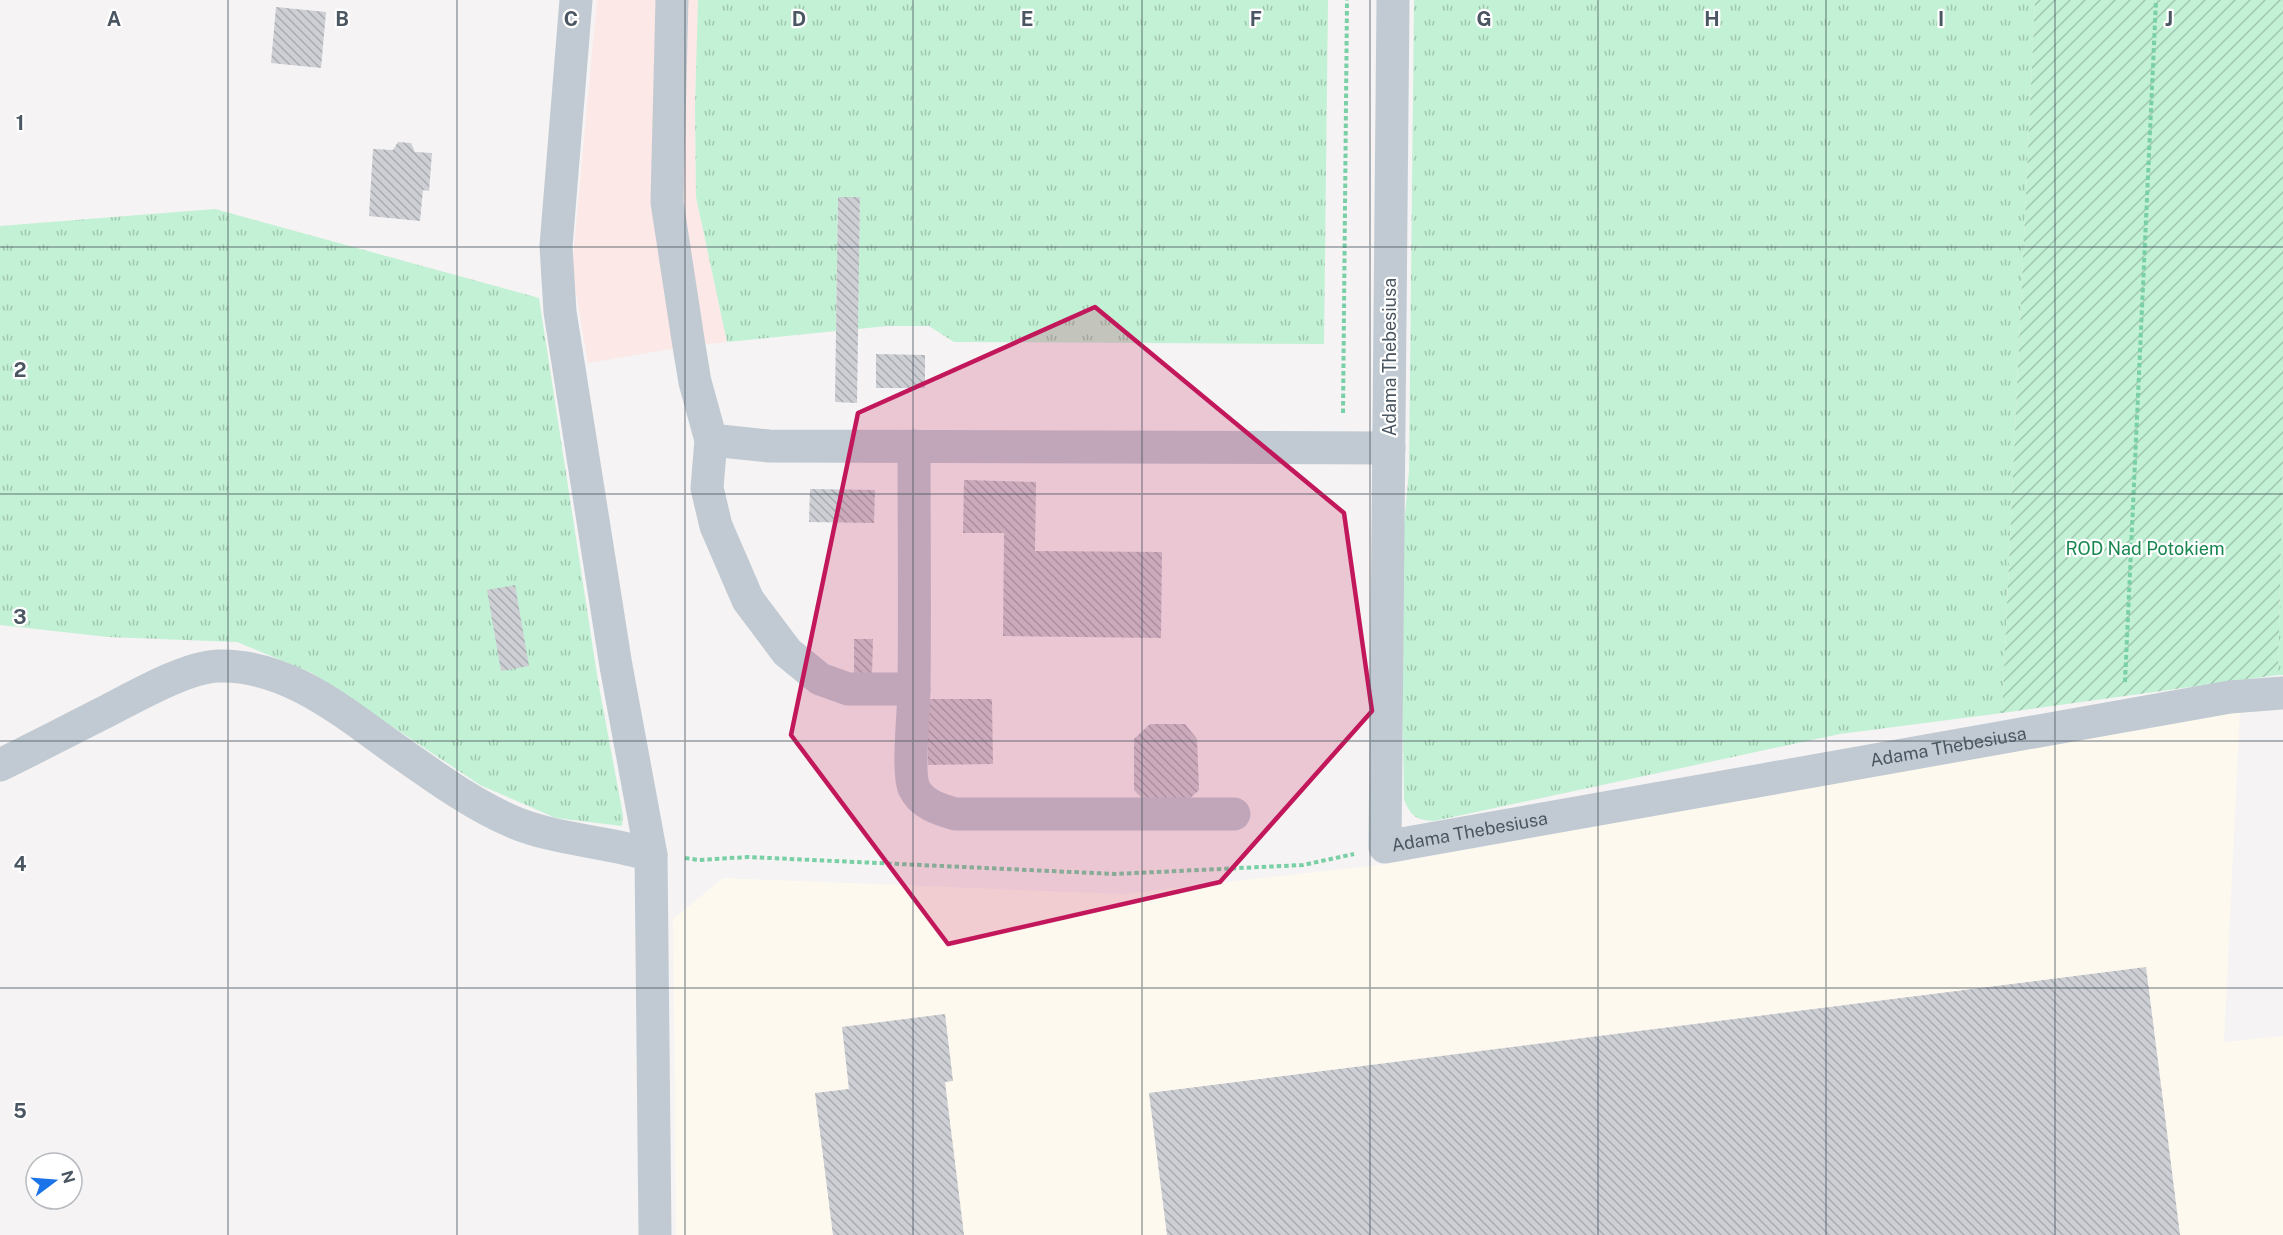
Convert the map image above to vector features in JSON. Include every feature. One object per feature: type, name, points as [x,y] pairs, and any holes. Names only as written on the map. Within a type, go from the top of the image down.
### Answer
[{"type":"street","points":[[576,0],[556,246],[560,312],[616,666],[651,855],[655,1235]]},
{"type":"street","points":[[672,0],[667,202],[688,345],[695,382],[711,441],[707,488],[716,526],[747,600],[787,652],[820,679],[848,689],[914,689]]},
{"type":"street","name":"Adama Thebesiusa","points":[[1393,0],[1385,847],[2230,697],[2283,693]]},
{"type":"street","points":[[711,441],[769,446],[1389,448]]},
{"type":"street","points":[[914,446],[914,689],[911,774],[914,789],[924,800],[939,810],[955,814],[1234,814]]},
{"type":"street","points":[[0,765],[147,691],[189,673],[216,666],[242,668],[279,677],[338,708],[473,801],[512,821],[552,833],[624,847],[651,855]]},
{"type":"path","points":[[1342,447],[1347,0]]},
{"type":"path","points":[[2127,715],[2124,697],[2126,643],[2156,0]]},
{"type":"path","points":[[651,855],[699,860],[748,857],[1115,874],[1304,865],[1385,847]]},
{"type":"highlighted area","points":[[1095,307],[1344,513],[1372,711],[1220,882],[948,944],[791,735],[858,413]]},
{"type":"shaded area","points":[[597,0],[698,0],[695,106],[696,197],[727,342],[588,363],[572,269]]},
{"type":"shaded area","points":[[2240,710],[2224,1042],[2283,1036],[2283,1235],[676,1235],[673,919],[723,878],[1124,894],[1387,864]]},
{"type":"green space","points":[[698,0],[1328,0],[1324,344],[954,342],[929,326],[858,329],[860,197],[838,197],[836,331],[727,342],[696,197],[695,106]]},
{"type":"green space","points":[[1414,0],[2035,0],[2002,713],[1840,734],[1434,821],[1418,818],[1409,810],[1404,800],[1400,569],[1409,471]]},
{"type":"green space","name":"ROD Nad Potokiem","points":[[2035,0],[2283,0],[2283,457],[2278,675],[2002,713]]},
{"type":"green space","points":[[215,209],[539,298],[598,681],[623,815],[622,826],[556,818],[480,785],[312,673],[237,642],[108,637],[0,625],[0,226]]},
{"type":"green space","points":[[2283,457],[2283,675],[2278,675]]},
{"type":"building","points":[[276,7],[326,12],[321,68],[271,63]]},
{"type":"building","points":[[398,142],[411,143],[415,152],[432,153],[429,191],[423,190],[420,221],[369,216],[373,149],[393,150]]},
{"type":"building","points":[[838,197],[860,197],[857,403],[835,402]]},
{"type":"building","points":[[876,354],[925,355],[925,388],[876,388]]},
{"type":"building","points":[[964,480],[1036,482],[1035,551],[1162,552],[1161,638],[1003,636],[1004,533],[963,533]]},
{"type":"building","points":[[810,489],[875,490],[874,523],[809,522]]},
{"type":"building","points":[[515,585],[529,666],[501,671],[487,590]]},
{"type":"building","points":[[854,639],[873,639],[872,676],[854,676]]},
{"type":"building","points":[[927,699],[992,699],[993,764],[928,765]]},
{"type":"building","points":[[1150,724],[1185,724],[1197,739],[1199,790],[1184,804],[1148,805],[1134,790],[1134,739]]},
{"type":"building","points":[[2146,967],[2180,1235],[1167,1235],[1149,1093]]},
{"type":"building","points":[[945,1014],[953,1081],[945,1082],[964,1235],[833,1235],[815,1093],[849,1089],[842,1027]]}]
